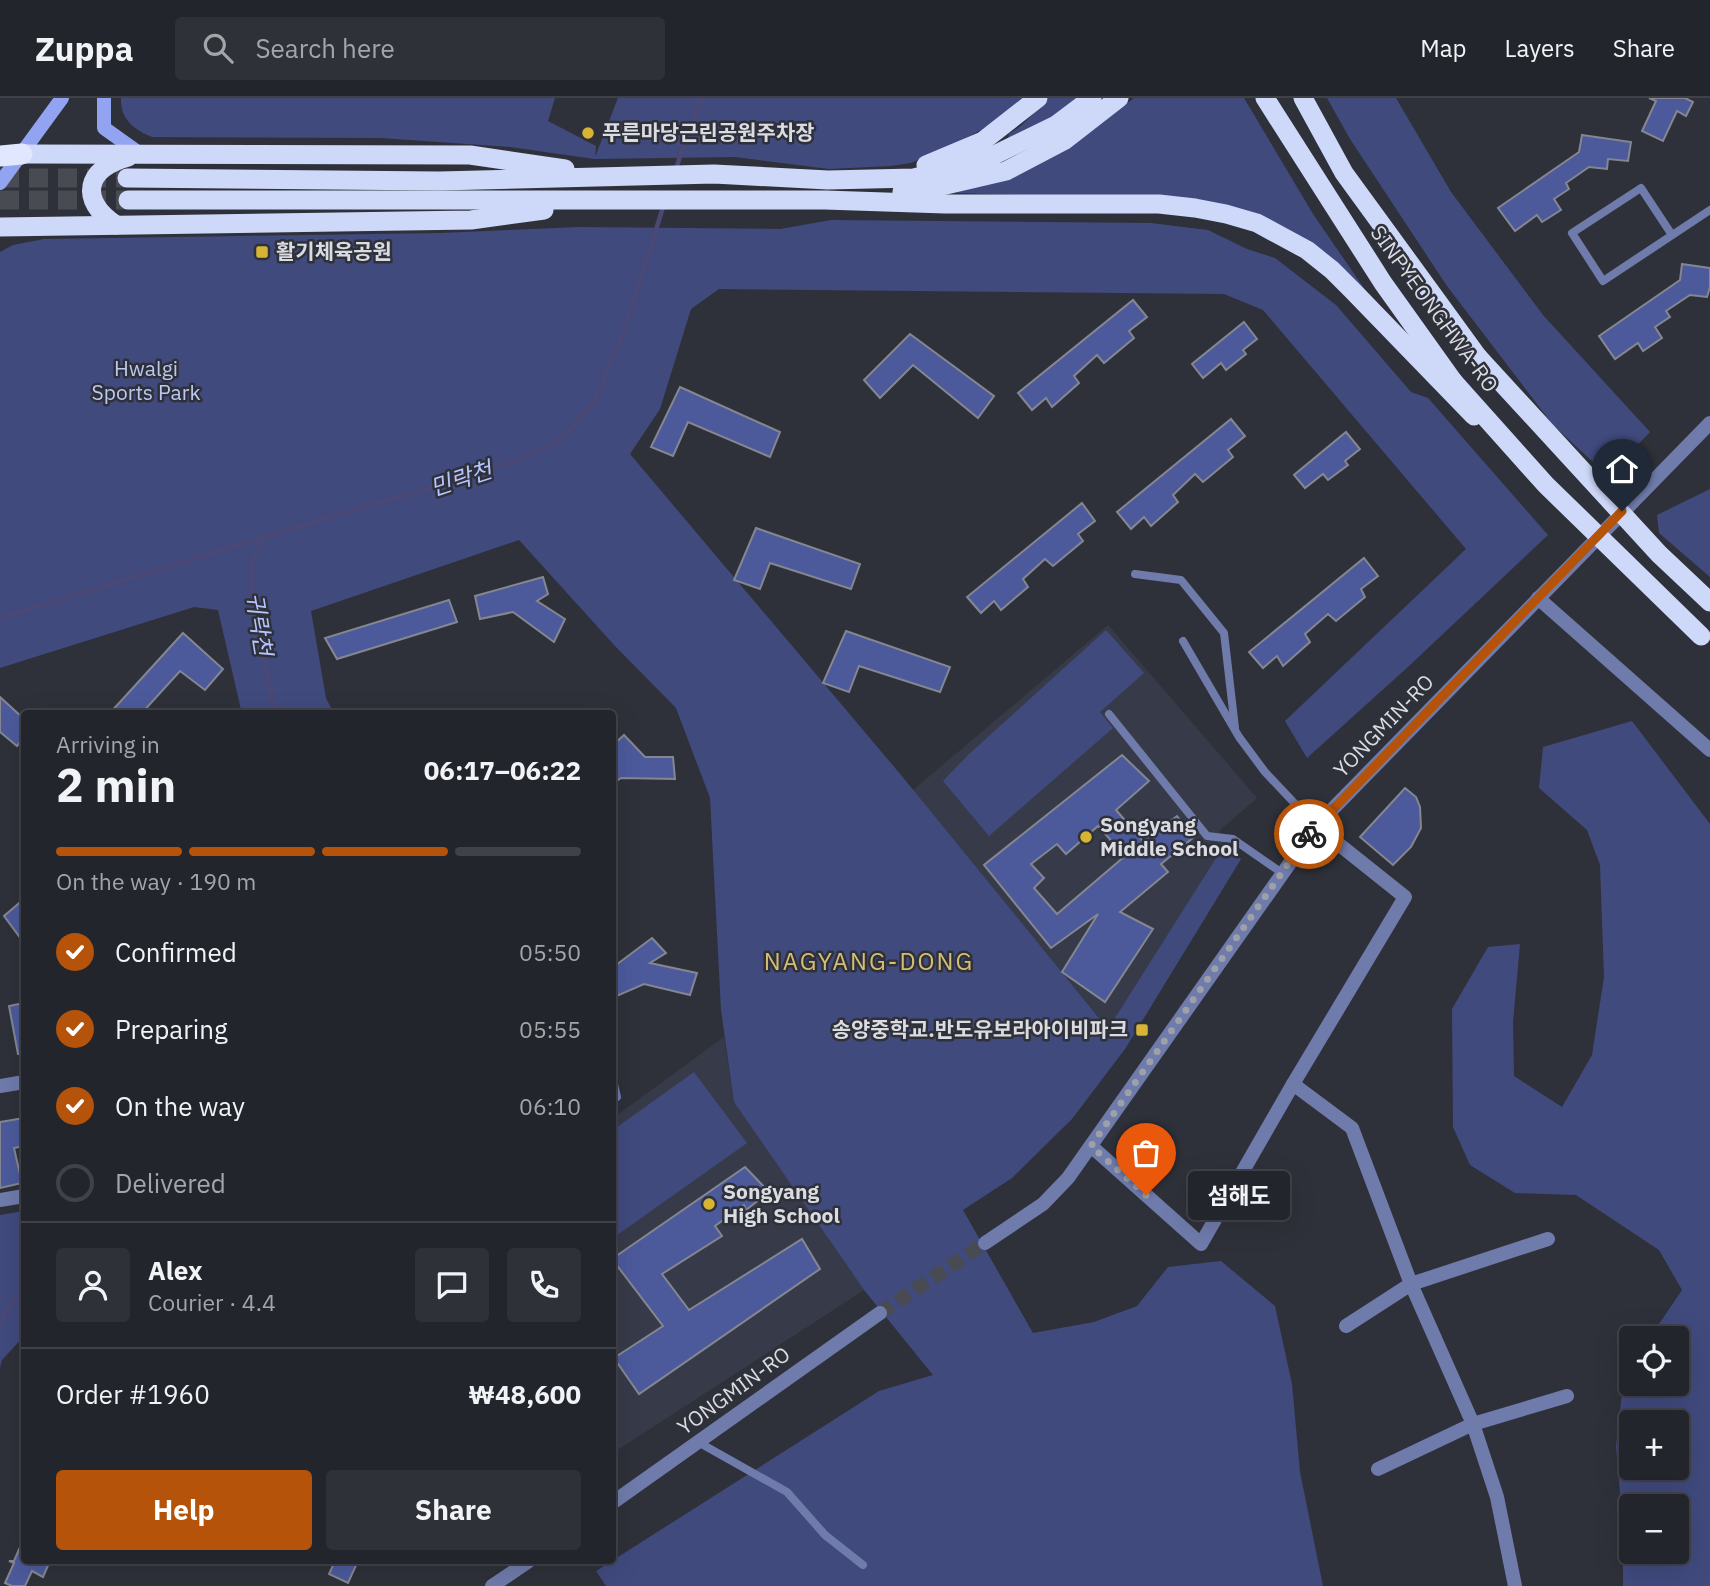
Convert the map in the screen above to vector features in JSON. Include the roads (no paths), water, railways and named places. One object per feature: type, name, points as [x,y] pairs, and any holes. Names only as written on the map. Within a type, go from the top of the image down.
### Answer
[{"type":"highway","points":[[828,180],[926,165],[983,141],[1038,98]]},
{"type":"highway","points":[[127,178],[439,181],[713,174],[828,180],[915,178],[984,160],[1056,125],[1091,98]]},
{"type":"highway","points":[[825,200],[929,189],[1006,171],[1065,139],[1119,98]]},
{"type":"highway","name":"SINPYEONGHWA-RO","points":[[1265,98],[1449,385],[1546,485],[1705,640]]},
{"type":"highway","name":"SINPYEONGHWA-RO","points":[[1303,98],[1344,173],[1478,357],[1659,554],[1710,602]]},
{"type":"highway","points":[[116,225],[102,216],[93,204],[92,188],[98,173],[110,162],[139,153]]},
{"type":"highway","points":[[0,156],[139,153],[470,155],[618,177]]},
{"type":"highway","points":[[128,200],[825,200],[945,204],[1159,204],[1226,214],[1256,223],[1307,250],[1332,270],[1449,385]]},
{"type":"highway","points":[[0,227],[471,220],[609,200]]},
{"type":"main road","points":[[0,183],[62,98]]},
{"type":"main road","points":[[104,98],[104,128],[139,153]]},
{"type":"street","name":"YONGMIN-RO","points":[[985,1242],[1043,1204],[1068,1178],[1315,826],[1710,423]]},
{"type":"street","points":[[1538,598],[1710,750]]},
{"type":"street","points":[[1091,1146],[1201,1244],[1405,897],[1315,826]]},
{"type":"street","points":[[0,1086],[21,1082]]},
{"type":"street","points":[[1293,1084],[1352,1128],[1411,1284],[1473,1424],[1497,1497],[1515,1586]]},
{"type":"street","points":[[0,1200],[21,1196]]},
{"type":"street","points":[[1346,1326],[1411,1284],[1548,1239]]},
{"type":"street","name":"YONGMIN-RO","points":[[616,1500],[880,1313]]},
{"type":"street","points":[[1378,1469],[1473,1424],[1567,1396]]},
{"type":"street","points":[[492,1586],[525,1564]]},
{"type":"lane","points":[[1672,234],[1641,188],[1572,233],[1603,281],[1710,210]]},
{"type":"lane","points":[[1135,574],[1181,580],[1224,632],[1236,730]]},
{"type":"lane","points":[[1183,641],[1236,730],[1265,772],[1315,826]]},
{"type":"lane","points":[[1109,714],[1207,836],[1233,839],[1282,873]]},
{"type":"lane","points":[[698,1442],[787,1492],[825,1535],[863,1565]]},
{"type":"waterway","name":"민락천","points":[[676,169],[690,125],[703,98]]},
{"type":"waterway","name":"민락천","points":[[0,618],[366,506],[478,475],[551,446],[570,430],[595,400],[626,326],[664,204]]},
{"type":"waterway","name":"귀락천","points":[[264,538],[252,562],[252,595],[274,710]]},
{"type":"waterway","name":"귀락천","points":[[0,1323],[12,1302],[21,1295]]},
{"type":"tunnel","points":[[0,178],[127,178]]},
{"type":"tunnel","points":[[0,200],[128,200]]},
{"type":"tunnel","points":[[880,1313],[985,1243]]},
{"type":"place","name":"푸른마당근린공원주차장","points":[[588,133]]},
{"type":"place","name":"활기체육공원","points":[[262,252]]},
{"type":"place","name":"Songyang Middle School","points":[[1086,837]]},
{"type":"place","name":"송양중학교.반도유보라아이비파크","points":[[1142,1030]]},
{"type":"place","name":"섬해도","points":[[1146,1195]]},
{"type":"place","name":"Songyang High School","points":[[709,1204]]},
{"type":"district","name":"NAGYANG-DONG","points":[[869,962]]},
{"type":"park label","name":"Hwalgi Sports Park","points":[[146,381]]}]
